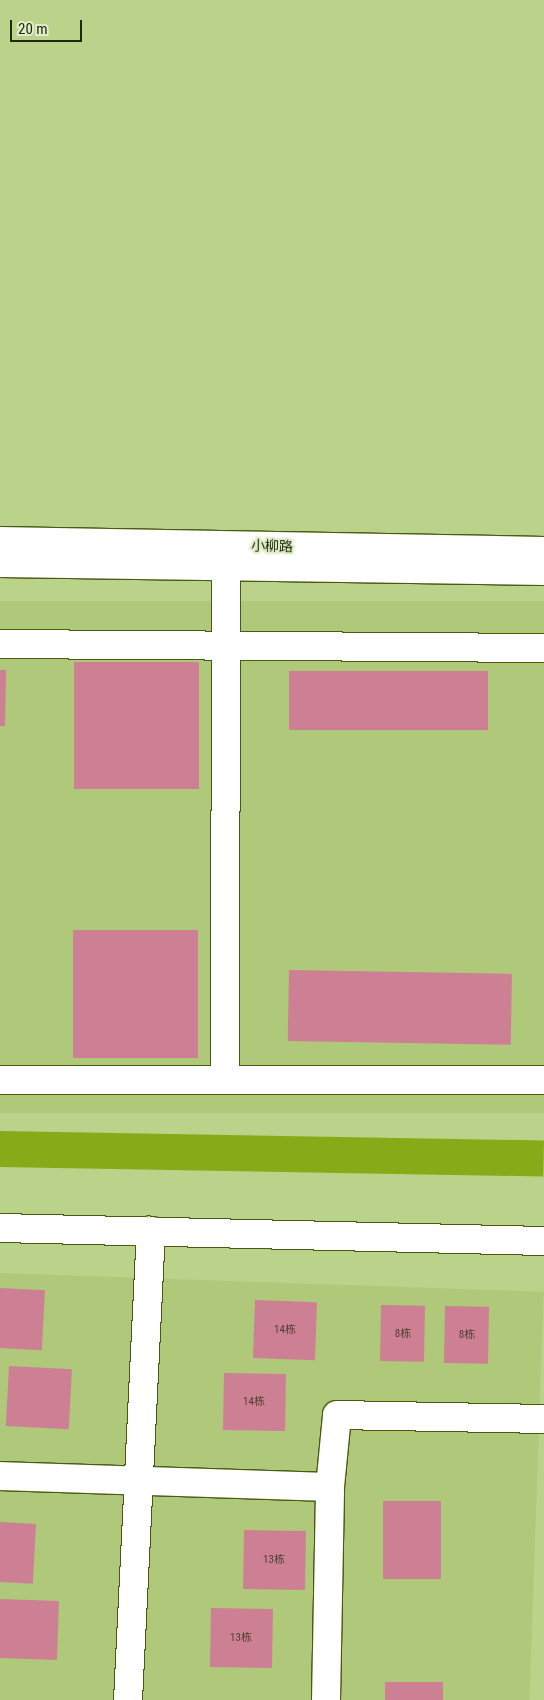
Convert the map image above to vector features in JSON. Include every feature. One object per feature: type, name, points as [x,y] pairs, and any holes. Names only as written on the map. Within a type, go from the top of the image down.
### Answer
[{"type":"street","name":"小柳路","points":[[0,541],[544,551]]},
{"type":"street","name":"小柳路","points":[[0,563],[544,571]]},
{"type":"street","points":[[225,1080],[226,566]]},
{"type":"street","points":[[0,644],[544,648]]},
{"type":"street","points":[[0,1080],[544,1080]]},
{"type":"street","points":[[0,1228],[544,1241]]},
{"type":"street","points":[[128,1700],[151,1231]]},
{"type":"street","points":[[326,1700],[330,1487],[337,1415],[544,1419]]},
{"type":"street","points":[[0,1476],[330,1487]]},
{"type":"shaded area","points":[[0,601],[544,601],[544,1113],[0,1113]]},
{"type":"shaded area","points":[[0,1131],[544,1140],[543,1176],[0,1167]]},
{"type":"shaded area","points":[[0,1273],[544,1292],[529,1700],[0,1700]]},
{"type":"building","points":[[74,662],[199,662],[199,789],[74,789]]},
{"type":"building","points":[[0,670],[6,670],[5,726],[0,726]]},
{"type":"building","points":[[289,671],[488,671],[488,730],[289,730]]},
{"type":"building","points":[[73,930],[198,930],[198,1058],[73,1058]]},
{"type":"building","points":[[289,970],[512,974],[511,1045],[288,1041]]},
{"type":"building","points":[[0,1288],[45,1290],[42,1350],[0,1348]]},
{"type":"building","points":[[255,1300],[317,1302],[315,1360],[253,1358]]},
{"type":"building","points":[[381,1305],[425,1306],[424,1362],[380,1361]]},
{"type":"building","points":[[445,1306],[489,1307],[488,1364],[444,1363]]},
{"type":"building","points":[[9,1366],[72,1369],[69,1429],[6,1426]]},
{"type":"building","points":[[224,1373],[286,1374],[285,1431],[223,1430]]},
{"type":"building","points":[[383,1501],[441,1501],[441,1579],[383,1579]]},
{"type":"building","points":[[0,1522],[36,1524],[33,1584],[0,1582]]},
{"type":"building","points":[[244,1530],[306,1531],[305,1590],[243,1589]]},
{"type":"building","points":[[0,1599],[59,1601],[57,1660],[0,1658]]},
{"type":"building","points":[[211,1608],[273,1609],[272,1668],[210,1667]]},
{"type":"building","points":[[385,1682],[443,1682],[443,1700],[385,1700]]}]
